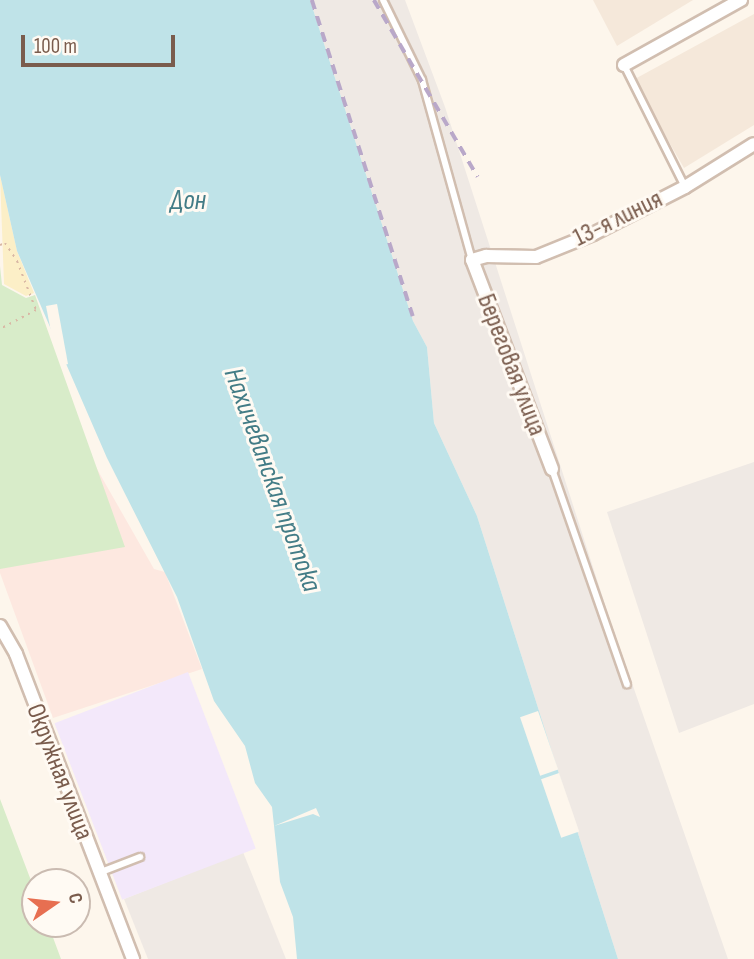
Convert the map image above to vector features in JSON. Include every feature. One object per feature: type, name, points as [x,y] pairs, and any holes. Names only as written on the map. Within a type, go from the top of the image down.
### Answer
[{"type":"street","points":[[624,65],[741,0]]},
{"type":"street","name":"13-я линия","points":[[472,260],[486,256],[536,257],[593,234],[685,187],[754,144]]},
{"type":"street","name":"Береговая улица","points":[[472,260],[552,469]]},
{"type":"street","name":"Окружная улица","points":[[0,625],[16,654],[133,959]]},
{"type":"lane","points":[[383,0],[422,80],[472,260]]},
{"type":"lane","points":[[624,65],[685,187]]},
{"type":"lane","points":[[552,469],[626,684]]},
{"type":"lane","points":[[99,873],[141,857]]},
{"type":"path","points":[[0,240],[17,261],[36,310],[0,329]]},
{"type":"path","points":[[0,244],[5,243]]},
{"type":"shaded area","points":[[310,0],[405,0],[445,107],[610,620],[728,959],[618,959],[477,516],[434,423],[427,347],[413,321]]},
{"type":"shaded area","points":[[593,0],[693,0],[617,46]]},
{"type":"shaded area","points":[[754,14],[754,125],[684,168],[633,80]]},
{"type":"shaded area","points":[[48,383],[154,569],[165,572],[202,669],[53,718],[0,573],[0,399]]},
{"type":"shaded area","points":[[754,462],[754,704],[679,733],[607,512]]},
{"type":"shaded area","points":[[188,672],[256,848],[122,900],[54,723]]},
{"type":"shaded area","points":[[243,852],[286,959],[148,959],[124,899]]},
{"type":"green space","points":[[0,266],[2,285],[26,298],[35,295],[125,547],[0,569]]},
{"type":"green space","points":[[0,799],[26,868],[21,868],[21,938],[53,938],[61,959],[0,959]]},
{"type":"sand","points":[[0,175],[17,251],[34,293],[26,296],[4,284]]},
{"type":"water","name":"Дон","points":[[0,0],[310,0],[413,321],[427,347],[434,423],[477,516],[618,959],[297,959],[293,917],[280,882],[272,807],[255,783],[245,746],[214,701],[177,597],[107,458],[17,251],[0,175]]},
{"type":"pier","points":[[57,304],[68,364],[64,365],[52,337],[46,306]]},
{"type":"pier","points":[[538,711],[558,770],[540,776],[520,717]]},
{"type":"pier","points":[[559,773],[579,832],[561,838],[541,779]]},
{"type":"pier","points":[[316,808],[320,817],[313,814],[274,826]]},
{"type":"railway","points":[[312,0],[413,316]]},
{"type":"railway","points":[[374,0],[478,177]]},
{"type":"water label","name":"Нахичеванская протока","points":[[272,480]]}]
